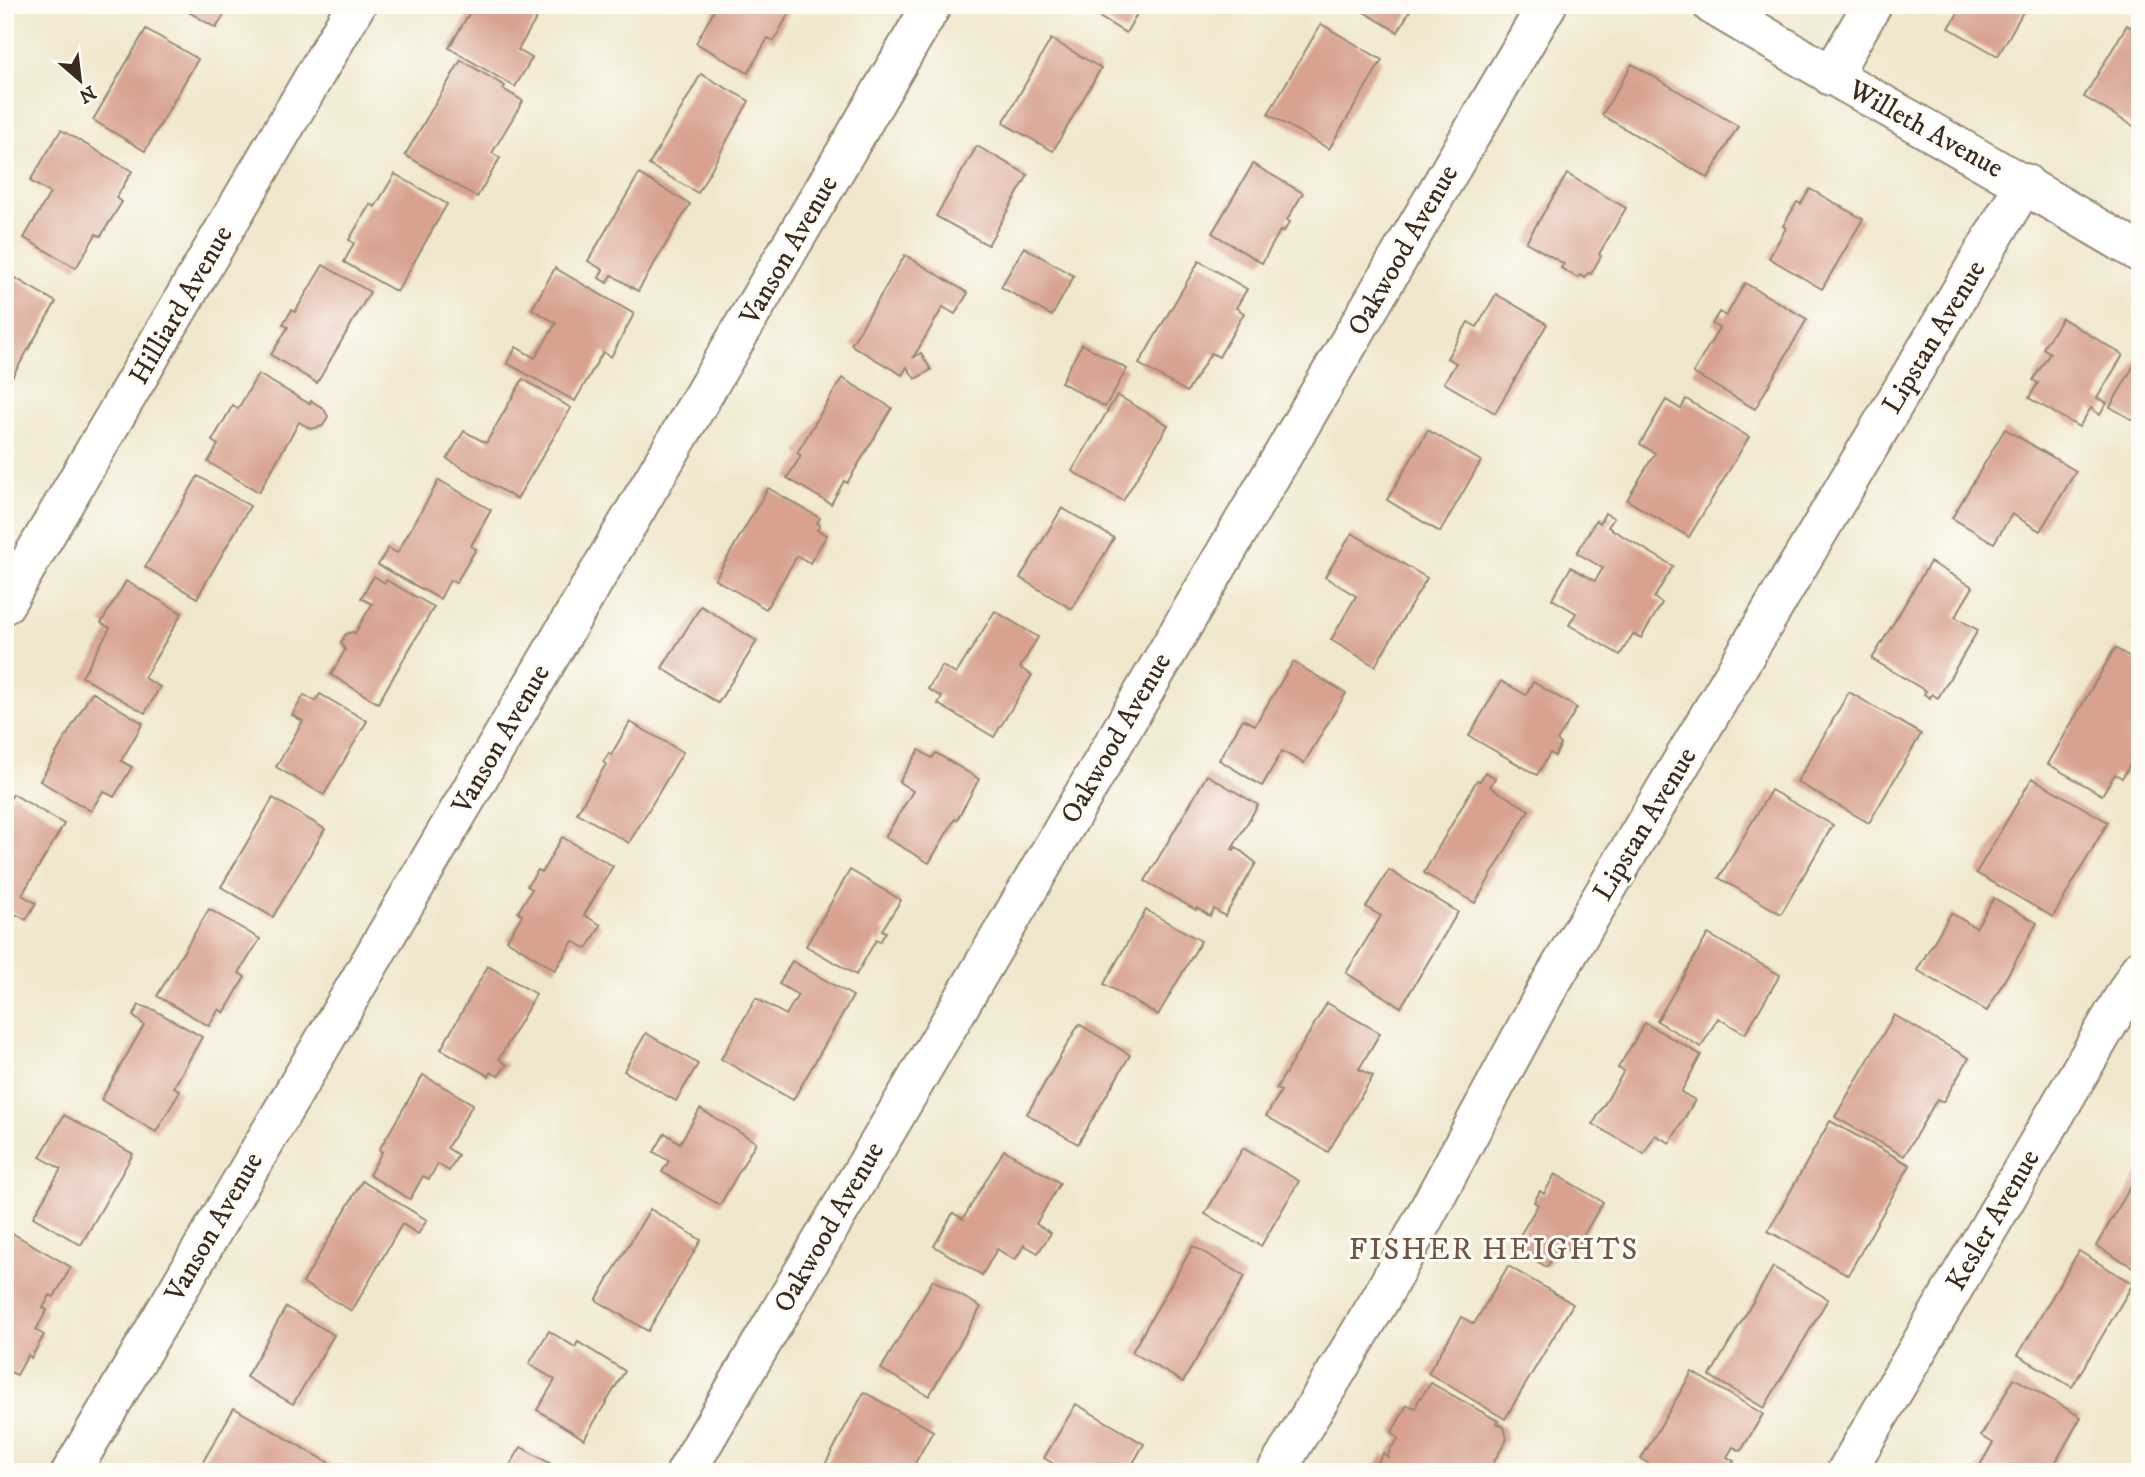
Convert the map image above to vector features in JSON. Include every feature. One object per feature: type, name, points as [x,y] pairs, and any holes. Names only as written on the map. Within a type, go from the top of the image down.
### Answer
[{"type":"street","name":"Hilliard Avenue","points":[[5,604],[356,5]]},
{"type":"street","name":"Vanson Avenue","points":[[71,1472],[932,5]]},
{"type":"street","name":"Oakwood Avenue","points":[[686,1472],[1547,5]]},
{"type":"street","name":"Willeth Avenue","points":[[1712,5],[1831,76],[2025,183],[2140,253]]},
{"type":"street","points":[[1831,76],[1872,5]]},
{"type":"street","name":"Lipstan Avenue","points":[[1276,1472],[1381,1298],[1546,991],[2025,183]]},
{"type":"street","name":"Kesler Avenue","points":[[1846,1472],[2140,969]]},
{"type":"building","points":[[177,5],[230,5],[216,28]]},
{"type":"building","points":[[474,5],[544,5],[518,50],[532,58],[515,87],[449,48]]},
{"type":"building","points":[[717,5],[793,5],[774,41],[768,38],[748,73],[696,43]]},
{"type":"building","points":[[1079,5],[1142,5],[1126,33]]},
{"type":"building","points":[[1352,5],[1413,5],[1398,32]]},
{"type":"building","points":[[1951,5],[2027,5],[1998,56],[1949,28],[1960,10]]},
{"type":"building","points":[[1321,24],[1382,60],[1329,149],[1268,114]]},
{"type":"building","points":[[2127,25],[2140,33],[2140,130],[2084,97]]},
{"type":"building","points":[[146,29],[198,59],[145,151],[93,120]]},
{"type":"building","points":[[1051,39],[1101,68],[1053,151],[1003,123]]},
{"type":"building","points":[[461,60],[505,86],[503,89],[523,101],[492,153],[500,158],[477,197],[405,155]]},
{"type":"building","points":[[1632,64],[1738,126],[1708,178],[1602,115]]},
{"type":"building","points":[[701,74],[749,101],[698,193],[649,165]]},
{"type":"building","points":[[61,130],[132,171],[116,198],[122,202],[101,236],[96,234],[76,268],[24,238],[50,193],[30,181]]},
{"type":"building","points":[[977,146],[1028,175],[988,245],[936,216]]},
{"type":"building","points":[[1253,164],[1303,193],[1287,220],[1290,222],[1283,232],[1280,231],[1262,263],[1212,233]]},
{"type":"building","points":[[395,174],[447,204],[397,292],[344,262],[354,243],[349,240],[370,204],[375,207]]},
{"type":"building","points":[[639,174],[690,204],[638,291],[612,275],[607,283],[599,278],[603,270],[588,261]]},
{"type":"building","points":[[1567,174],[1626,208],[1599,254],[1601,256],[1591,274],[1588,273],[1585,278],[1580,275],[1578,278],[1561,268],[1564,264],[1526,242]]},
{"type":"building","points":[[1810,189],[1863,219],[1822,289],[1769,258],[1797,202],[1801,204]]},
{"type":"building","points":[[1024,247],[1074,276],[1052,316],[1001,287]]},
{"type":"building","points":[[905,255],[968,293],[955,314],[943,307],[913,358],[921,353],[931,370],[915,379],[907,367],[902,375],[851,345]]},
{"type":"building","points":[[1199,261],[1247,289],[1236,308],[1244,313],[1219,357],[1211,353],[1187,392],[1139,364]]},
{"type":"building","points":[[323,265],[370,292],[317,383],[271,355],[288,327],[283,324],[292,310],[295,312]]},
{"type":"building","points":[[555,268],[634,314],[611,357],[603,352],[575,401],[507,363],[516,347],[535,358],[556,323],[532,309]]},
{"type":"building","points":[[5,272],[56,302],[5,389]]},
{"type":"building","points":[[1745,283],[1807,319],[1755,409],[1693,373],[1719,328],[1712,324],[1719,312],[1726,316]]},
{"type":"building","points":[[1496,294],[1547,324],[1495,413],[1444,383],[1456,363],[1447,358],[1468,322],[1477,327]]},
{"type":"building","points":[[2062,318],[2123,355],[2097,398],[2107,403],[2100,415],[2091,408],[2079,427],[2029,398],[2038,383],[2033,380],[2050,353],[2043,348]]},
{"type":"building","points":[[1082,344],[1127,369],[1105,407],[1061,382]]},
{"type":"building","points":[[2137,360],[2140,362],[2140,424],[2110,407]]},
{"type":"building","points":[[258,374],[310,404],[311,401],[323,408],[328,416],[323,426],[311,429],[299,422],[259,492],[208,462],[218,445],[212,441],[233,405],[238,409]]},
{"type":"building","points":[[842,378],[892,408],[847,483],[844,481],[831,504],[787,478],[801,456],[797,453]]},
{"type":"building","points":[[523,379],[571,408],[517,499],[447,459],[464,431],[486,443]]},
{"type":"building","points":[[1117,395],[1168,425],[1123,501],[1072,471]]},
{"type":"building","points":[[1686,399],[1749,437],[1689,537],[1627,500],[1655,453],[1640,444],[1666,400],[1681,409]]},
{"type":"building","points":[[2005,429],[2076,471],[2040,531],[2012,514],[1994,543],[1952,518]]},
{"type":"building","points":[[1428,430],[1481,461],[1440,532],[1387,500]]},
{"type":"building","points":[[198,476],[250,506],[197,598],[145,567]]},
{"type":"building","points":[[439,480],[491,510],[471,546],[476,549],[456,583],[450,580],[440,599],[378,565],[388,548],[397,553]]},
{"type":"building","points":[[768,488],[820,518],[817,530],[827,535],[810,563],[797,556],[766,609],[715,579]]},
{"type":"building","points":[[1062,508],[1114,538],[1072,609],[1020,578]]},
{"type":"building","points":[[1605,513],[1614,518],[1608,527],[1673,566],[1654,598],[1662,603],[1641,638],[1633,634],[1620,655],[1569,625],[1576,613],[1552,599],[1571,567],[1595,581],[1603,568],[1577,553],[1596,520],[1600,523]]},
{"type":"building","points":[[1352,533],[1427,578],[1375,666],[1331,640],[1356,596],[1325,577]]},
{"type":"building","points":[[1930,562],[1973,587],[1955,617],[1978,630],[1938,698],[1932,694],[1930,698],[1924,694],[1926,691],[1872,659]]},
{"type":"building","points":[[374,576],[434,607],[378,703],[331,675],[345,650],[341,642],[346,634],[355,633],[372,604],[361,598]]},
{"type":"building","points":[[126,581],[182,613],[144,678],[160,687],[145,713],[82,677],[110,628],[101,623]]},
{"type":"building","points":[[701,606],[757,641],[718,703],[662,668]]},
{"type":"building","points":[[995,611],[1038,637],[1020,668],[1032,675],[994,737],[938,704],[942,697],[928,689],[942,666],[956,674]]},
{"type":"building","points":[[2140,617],[2140,635],[2132,630]]},
{"type":"building","points":[[2115,648],[2140,663],[2140,733],[2136,740],[2140,743],[2140,749],[2122,778],[2115,774],[2102,795],[2048,764]]},
{"type":"building","points":[[1293,662],[1346,693],[1304,763],[1282,751],[1262,786],[1219,760],[1243,719],[1255,725]]},
{"type":"building","points":[[1501,681],[1526,695],[1533,682],[1577,708],[1557,741],[1561,744],[1555,756],[1550,753],[1537,775],[1469,736]]},
{"type":"building","points":[[92,692],[143,723],[121,761],[132,767],[114,797],[103,791],[91,811],[40,781]]},
{"type":"building","points":[[1849,692],[1921,734],[1869,823],[1797,782]]},
{"type":"building","points":[[320,694],[367,721],[324,795],[276,767],[303,721],[292,715],[304,695],[315,701]]},
{"type":"building","points":[[630,722],[683,752],[629,843],[577,813],[606,764],[603,762],[609,753],[611,755]]},
{"type":"building","points":[[919,750],[932,758],[936,753],[979,779],[929,863],[885,837],[913,791],[899,782]]},
{"type":"building","points":[[1485,772],[1495,778],[1490,787],[1529,810],[1475,903],[1424,873],[1477,780],[1480,781]]},
{"type":"building","points":[[1207,775],[1258,805],[1232,849],[1236,847],[1256,863],[1225,916],[1214,909],[1210,916],[1197,908],[1196,910],[1145,881]]},
{"type":"building","points":[[2032,778],[2108,822],[2053,917],[1976,873]]},
{"type":"building","points":[[1771,790],[1833,825],[1781,914],[1719,878]]},
{"type":"building","points":[[13,794],[64,824],[22,895],[36,903],[26,920],[5,908],[5,808]]},
{"type":"building","points":[[273,798],[325,829],[273,917],[221,887]]},
{"type":"building","points":[[562,837],[613,866],[584,915],[601,925],[587,949],[573,941],[555,970],[507,940],[522,915],[518,912],[532,889],[527,886],[538,870],[542,872]]},
{"type":"building","points":[[850,870],[901,900],[882,930],[886,932],[880,942],[876,940],[856,975],[806,946]]},
{"type":"building","points":[[1389,870],[1458,912],[1401,1007],[1346,973],[1381,916],[1366,907]]},
{"type":"building","points":[[1994,898],[2037,923],[1987,1011],[1917,970],[1951,913],[1976,928]]},
{"type":"building","points":[[209,909],[260,939],[239,973],[245,977],[224,1013],[219,1009],[209,1026],[157,996]]},
{"type":"building","points":[[1146,910],[1201,941],[1158,1015],[1104,984]]},
{"type":"building","points":[[1708,934],[1780,975],[1745,1034],[1718,1018],[1701,1047],[1657,1021]]},
{"type":"building","points":[[792,961],[853,996],[793,1100],[721,1059],[756,998],[786,1015],[798,995],[779,984]]},
{"type":"building","points":[[488,966],[536,994],[499,1059],[507,1065],[498,1076],[491,1072],[489,1076],[441,1049]]},
{"type":"building","points":[[1327,1003],[1380,1033],[1359,1069],[1373,1076],[1328,1152],[1266,1116],[1281,1091],[1276,1089]]},
{"type":"building","points":[[139,1005],[154,1010],[202,1037],[174,1087],[180,1091],[156,1132],[101,1100],[144,1025],[133,1016]]},
{"type":"building","points":[[1894,1015],[1969,1058],[1943,1102],[1937,1099],[1904,1156],[1835,1117]]},
{"type":"building","points":[[1645,1023],[1701,1055],[1681,1092],[1695,1100],[1670,1143],[1655,1135],[1644,1154],[1593,1124],[1624,1071],[1618,1068]]},
{"type":"building","points":[[1079,1024],[1130,1055],[1078,1144],[1027,1114]]},
{"type":"building","points":[[646,1033],[698,1064],[676,1101],[624,1071]]},
{"type":"building","points":[[423,1075],[473,1104],[447,1148],[458,1155],[449,1171],[438,1164],[429,1179],[423,1176],[410,1199],[369,1175],[382,1152],[379,1150]]},
{"type":"building","points":[[700,1109],[756,1142],[720,1205],[662,1172],[669,1161],[654,1152],[665,1133],[680,1143]]},
{"type":"building","points":[[64,1115],[133,1154],[81,1245],[33,1217],[61,1169],[40,1157]]},
{"type":"building","points":[[1830,1121],[1910,1165],[1848,1275],[1768,1231]]},
{"type":"building","points":[[1243,1148],[1299,1181],[1261,1246],[1205,1214]]},
{"type":"building","points":[[1004,1150],[1060,1183],[1036,1224],[1051,1233],[1038,1253],[1024,1245],[1015,1260],[997,1249],[982,1275],[934,1246],[953,1213],[963,1219]]},
{"type":"building","points":[[2140,1171],[2140,1271],[2096,1246]]},
{"type":"building","points":[[1555,1174],[1603,1202],[1573,1253],[1559,1245],[1547,1267],[1513,1247],[1538,1205],[1534,1202],[1540,1191],[1544,1194]]},
{"type":"building","points":[[362,1181],[427,1220],[418,1234],[402,1224],[352,1311],[303,1283]]},
{"type":"building","points":[[650,1209],[701,1240],[648,1331],[596,1300]]},
{"type":"building","points":[[5,1229],[71,1267],[54,1297],[50,1295],[43,1308],[47,1310],[36,1330],[44,1335],[17,1375],[8,1371],[5,1375]]},
{"type":"building","points":[[1193,1246],[1245,1276],[1183,1382],[1132,1352]]},
{"type":"building","points":[[2079,1251],[2133,1284],[2072,1387],[2018,1355]]},
{"type":"building","points":[[1508,1266],[1573,1304],[1505,1419],[1428,1373],[1462,1317],[1474,1324]]},
{"type":"building","points":[[1773,1267],[1828,1299],[1764,1408],[1710,1376]]},
{"type":"building","points":[[933,1280],[981,1307],[929,1396],[881,1369]]},
{"type":"building","points":[[286,1307],[334,1335],[293,1404],[246,1377]]},
{"type":"building","points":[[549,1331],[575,1347],[578,1342],[625,1371],[584,1439],[537,1410],[555,1380],[529,1364]]},
{"type":"building","points":[[1692,1372],[1763,1414],[1741,1451],[1733,1447],[1727,1457],[1734,1461],[1727,1472],[1663,1472],[1641,1459]]},
{"type":"building","points":[[2014,1378],[2081,1417],[2050,1472],[1976,1472],[1993,1443],[1981,1436]]},
{"type":"building","points":[[1431,1383],[1504,1427],[1507,1439],[1488,1472],[1372,1472],[1383,1453],[1388,1457],[1390,1449],[1397,1441],[1398,1438],[1392,1432],[1407,1405],[1416,1408]]},
{"type":"building","points":[[864,1392],[933,1431],[910,1472],[821,1472]]},
{"type":"building","points":[[1076,1404],[1144,1444],[1128,1472],[1067,1472],[1044,1458]]},
{"type":"building","points":[[234,1408],[345,1472],[197,1472]]},
{"type":"building","points":[[521,1447],[565,1472],[506,1472]]},
{"type":"district","name":"FISHER HEIGHTS","points":[[1494,1250]]}]
